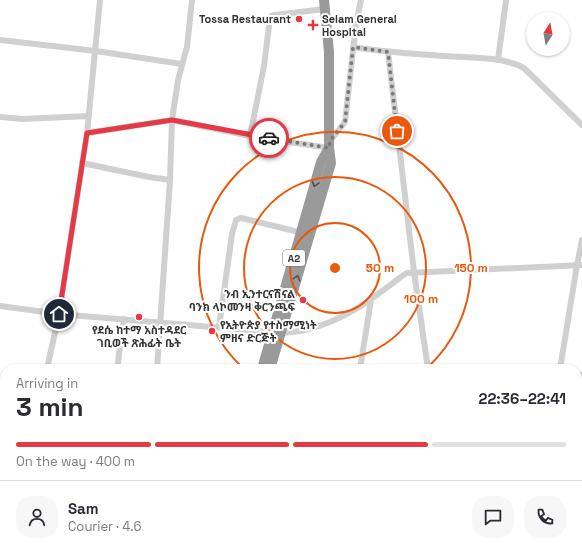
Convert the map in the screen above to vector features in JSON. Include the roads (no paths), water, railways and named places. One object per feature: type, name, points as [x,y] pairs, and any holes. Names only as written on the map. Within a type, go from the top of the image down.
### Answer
[{"type":"highway","name":"A2","points":[[264,364],[276,332],[306,233],[331,163],[329,144],[329,52],[325,4]]},
{"type":"highway","name":"A2","points":[[271,364],[276,332]]},
{"type":"street","points":[[48,364],[59,314],[87,133],[100,0]]},
{"type":"street","points":[[157,364],[170,180],[172,120],[182,64],[187,47],[192,0]]},
{"type":"street","points":[[87,133],[172,120],[250,136],[329,144],[345,122],[356,24],[361,0]]},
{"type":"street","points":[[498,60],[506,0]]},
{"type":"street","points":[[250,136],[264,66],[271,16],[325,4]]},
{"type":"street","points":[[0,40],[96,51],[182,64]]},
{"type":"street","points":[[353,47],[388,52],[510,62],[524,68],[582,125]]},
{"type":"street","points":[[388,52],[414,272],[427,364]]},
{"type":"street","points":[[0,117],[22,119],[89,116]]},
{"type":"street","points":[[82,163],[170,180]]},
{"type":"street","points":[[220,327],[232,234],[236,220],[241,218],[306,233]]},
{"type":"street","points":[[561,364],[579,265],[582,240]]},
{"type":"street","points":[[0,306],[59,314],[276,332],[304,330],[320,326],[345,316],[371,300],[407,273],[579,265]]},
{"type":"street","points":[[361,364],[371,300]]},
{"type":"street","points":[[118,364],[124,319]]},
{"type":"place","name":"Tossa Restaurant","points":[[299,19]]},
{"type":"place","name":"Selam General Hospital","points":[[313,25]]},
{"type":"place","name":"ንብ ኢንተርናሽናል ባንክ ላኮመንዛ ቅርንጫፍ","points":[[303,300]]},
{"type":"place","name":"የደሴ ከተማ አስተዳደር ገቢወች ጽሕፊት ቤት","points":[[139,317]]},
{"type":"place","name":"የኢትዮጵያ የተስማሚነት ምዘና ድርጅት","points":[[212,331]]}]
